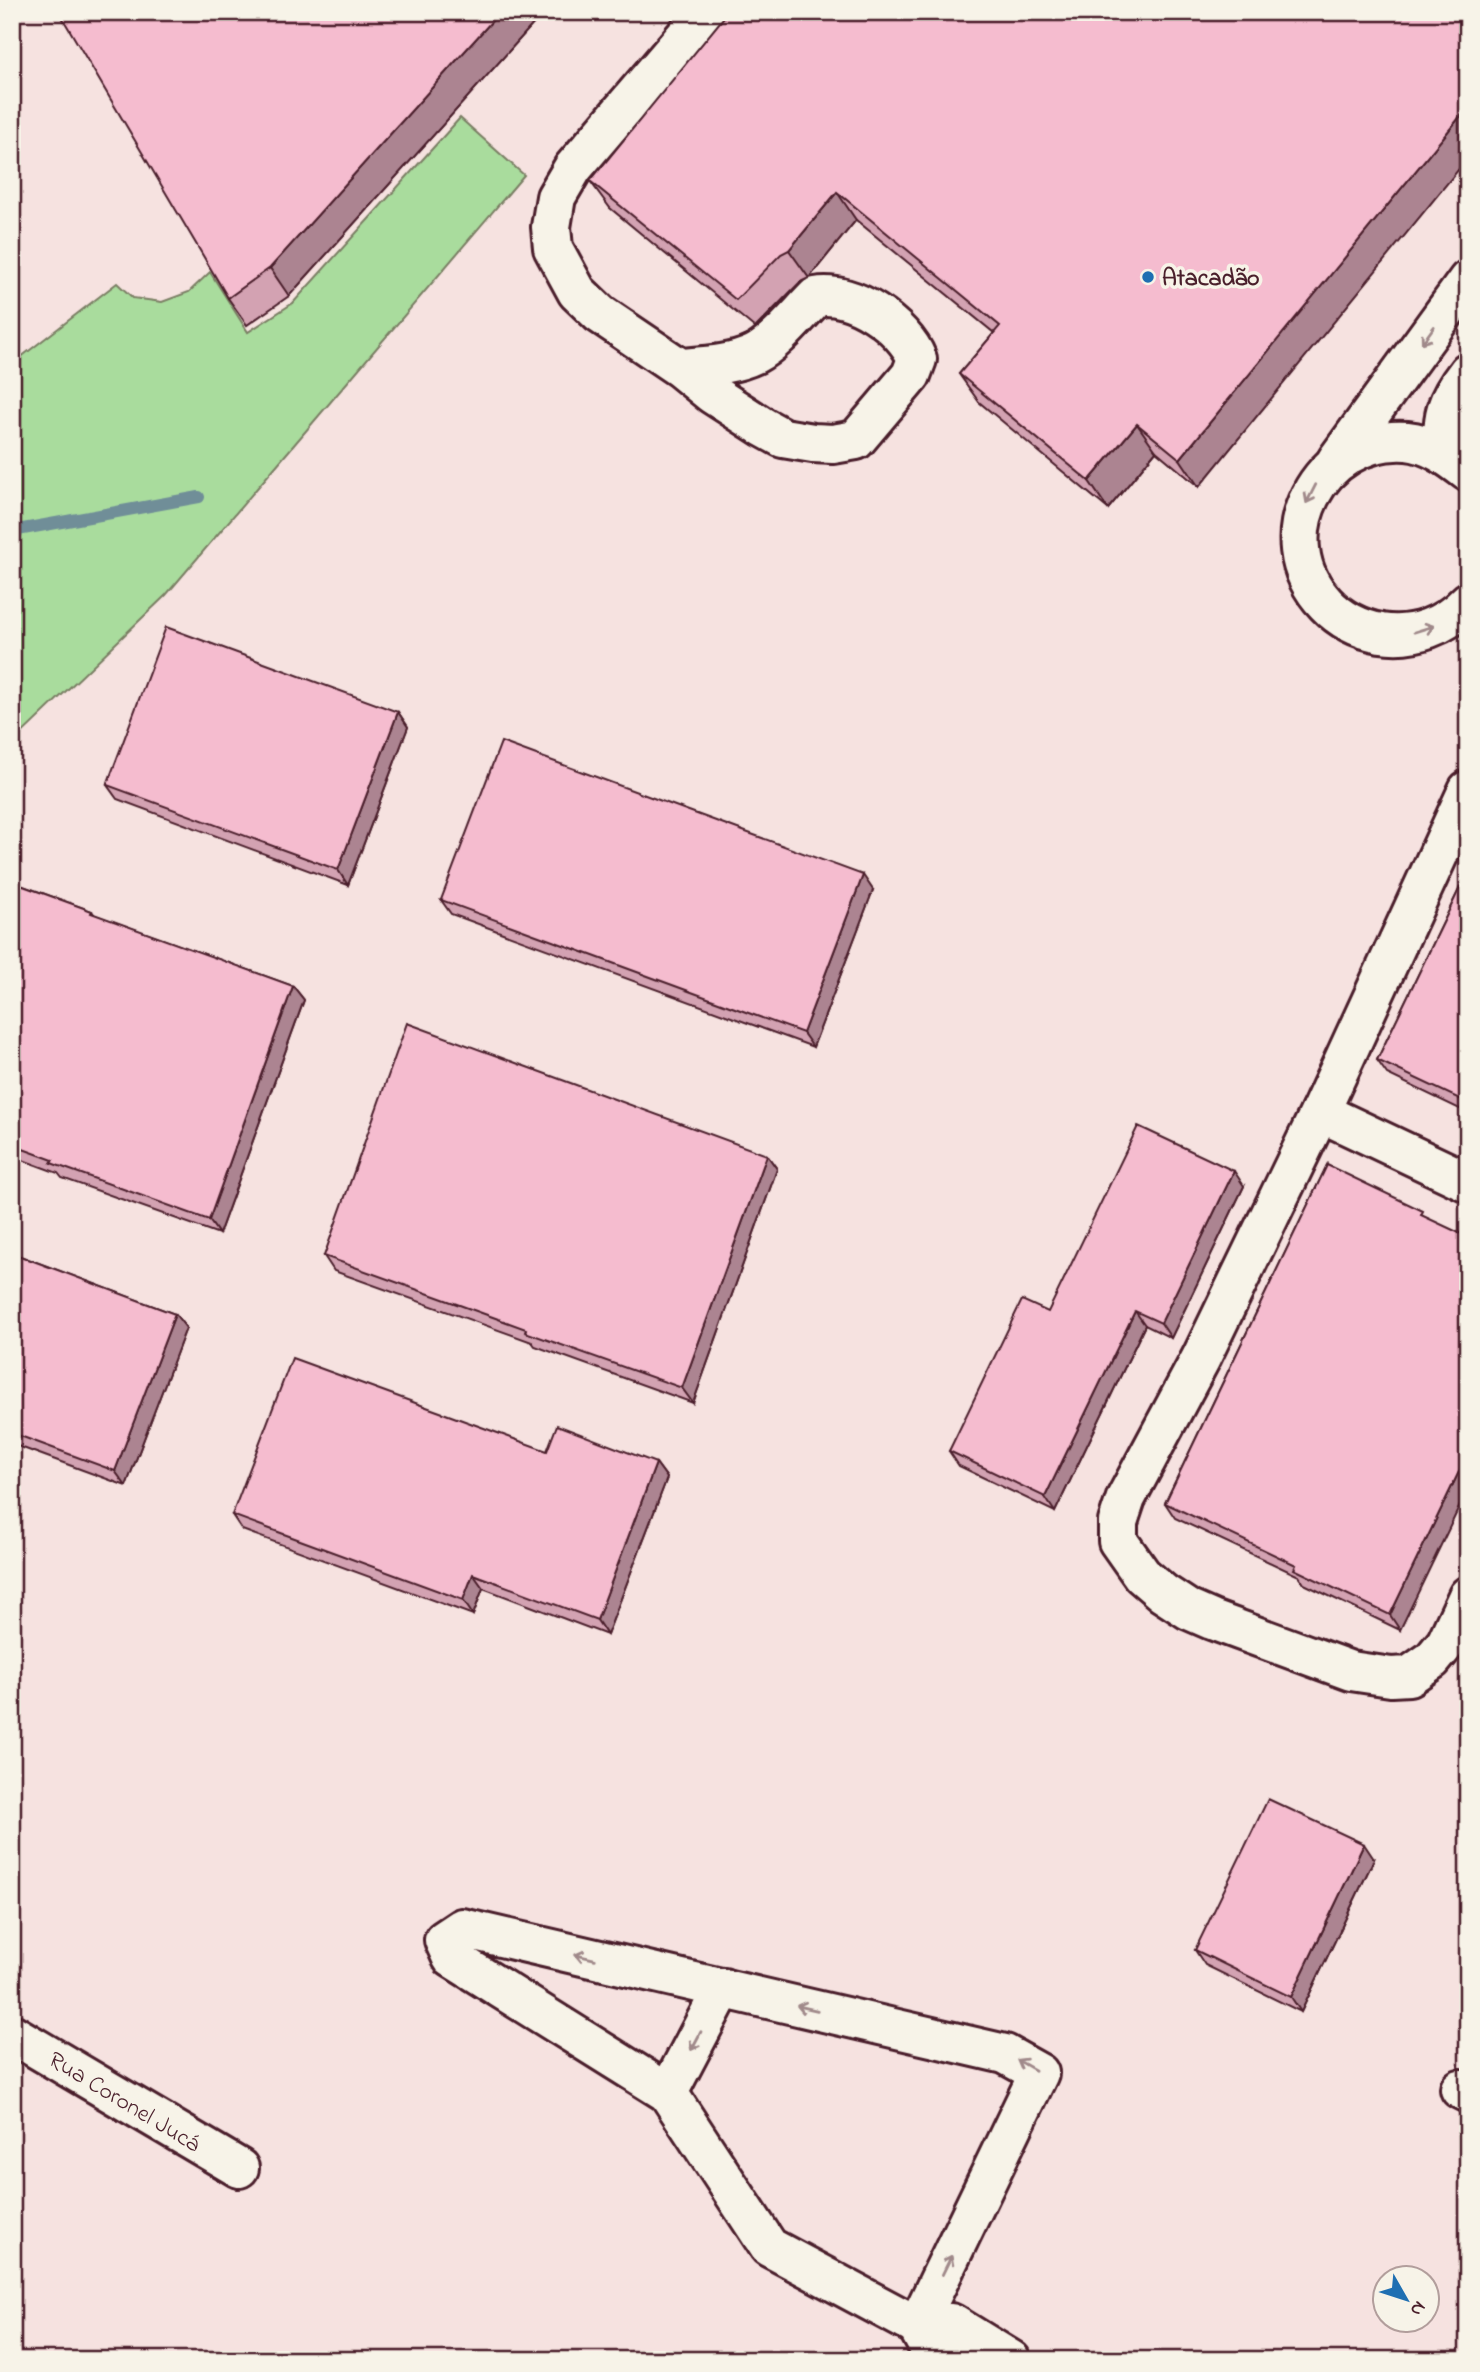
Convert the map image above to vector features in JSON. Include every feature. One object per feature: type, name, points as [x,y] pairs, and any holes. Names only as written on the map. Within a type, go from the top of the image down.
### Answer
[{"type":"street","points":[[680,368],[714,365],[756,354],[816,297],[823,296],[835,296],[862,306],[885,320],[904,336],[917,359],[911,375],[863,432],[849,442],[834,444],[783,438],[712,394],[680,368],[600,314],[577,292],[553,248],[551,226],[556,197],[573,168],[706,12]]},
{"type":"street","points":[[1468,280],[1334,464],[1316,483],[1304,506],[1299,532],[1302,564],[1315,592],[1337,616],[1365,630],[1397,635],[1428,630],[1456,615],[1468,602]]},
{"type":"street","points":[[1456,462],[1442,434],[1445,410],[1451,396],[1468,372]]},
{"type":"street","points":[[1334,464],[1369,444],[1408,441],[1456,462]]},
{"type":"street","points":[[1468,790],[1320,1112],[1201,1359],[1126,1498],[1118,1522],[1118,1541],[1142,1575],[1189,1610],[1351,1671],[1391,1677],[1409,1676],[1432,1660],[1446,1643],[1468,1596]]},
{"type":"street","points":[[1320,1112],[1468,1182]]},
{"type":"street","points":[[917,2326],[1039,2073],[1005,2054],[462,1928],[444,1940],[452,1958],[668,2093],[769,2247],[917,2326],[930,2350],[945,2360]]},
{"type":"street","points":[[668,2093],[723,1989]]},
{"type":"street","name":"Rua Coronel Jucá","points":[[12,2034],[239,2168]]},
{"type":"street","points":[[917,2326],[951,2322],[1011,2360]]},
{"type":"green space","points":[[460,118],[524,175],[166,595],[12,743],[12,364],[117,283],[133,298],[162,302],[189,292],[210,272],[248,332],[293,303]]},
{"type":"building","points":[[59,12],[500,12],[270,268],[228,298]]},
{"type":"building","name":"Atacadão","points":[[728,12],[1468,12],[1468,107],[1180,459],[1137,424],[1089,481],[959,374],[1000,326],[837,192],[789,250],[781,254],[736,300],[590,181]]},
{"type":"building","points":[[166,627],[398,712],[338,870],[107,785]]},
{"type":"building","points":[[501,742],[863,875],[803,1033],[441,900]]},
{"type":"building","points":[[1468,871],[1468,1103],[1377,1060]]},
{"type":"building","points":[[12,882],[293,986],[209,1220],[51,1163],[53,1160],[12,1145]]},
{"type":"building","points":[[407,1023],[767,1155],[682,1388],[324,1256]]},
{"type":"building","points":[[1138,1126],[1234,1171],[1161,1323],[1135,1311],[1045,1497],[949,1451],[1022,1300],[1048,1312]]},
{"type":"building","points":[[1327,1165],[1423,1211],[1421,1215],[1468,1237],[1468,1453],[1390,1615],[1294,1569],[1296,1565],[1165,1503]]},
{"type":"building","points":[[12,1253],[175,1314],[115,1471],[12,1433]]},
{"type":"building","points":[[292,1358],[547,1451],[557,1425],[656,1463],[597,1620],[473,1574],[463,1600],[232,1515]]},
{"type":"building","points":[[1268,1799],[1364,1844],[1291,1997],[1195,1950]]},
{"type":"waterway","points":[[12,531],[199,497]]},
{"type":"place","name":"Atacadão","points":[[1148,277]]}]
